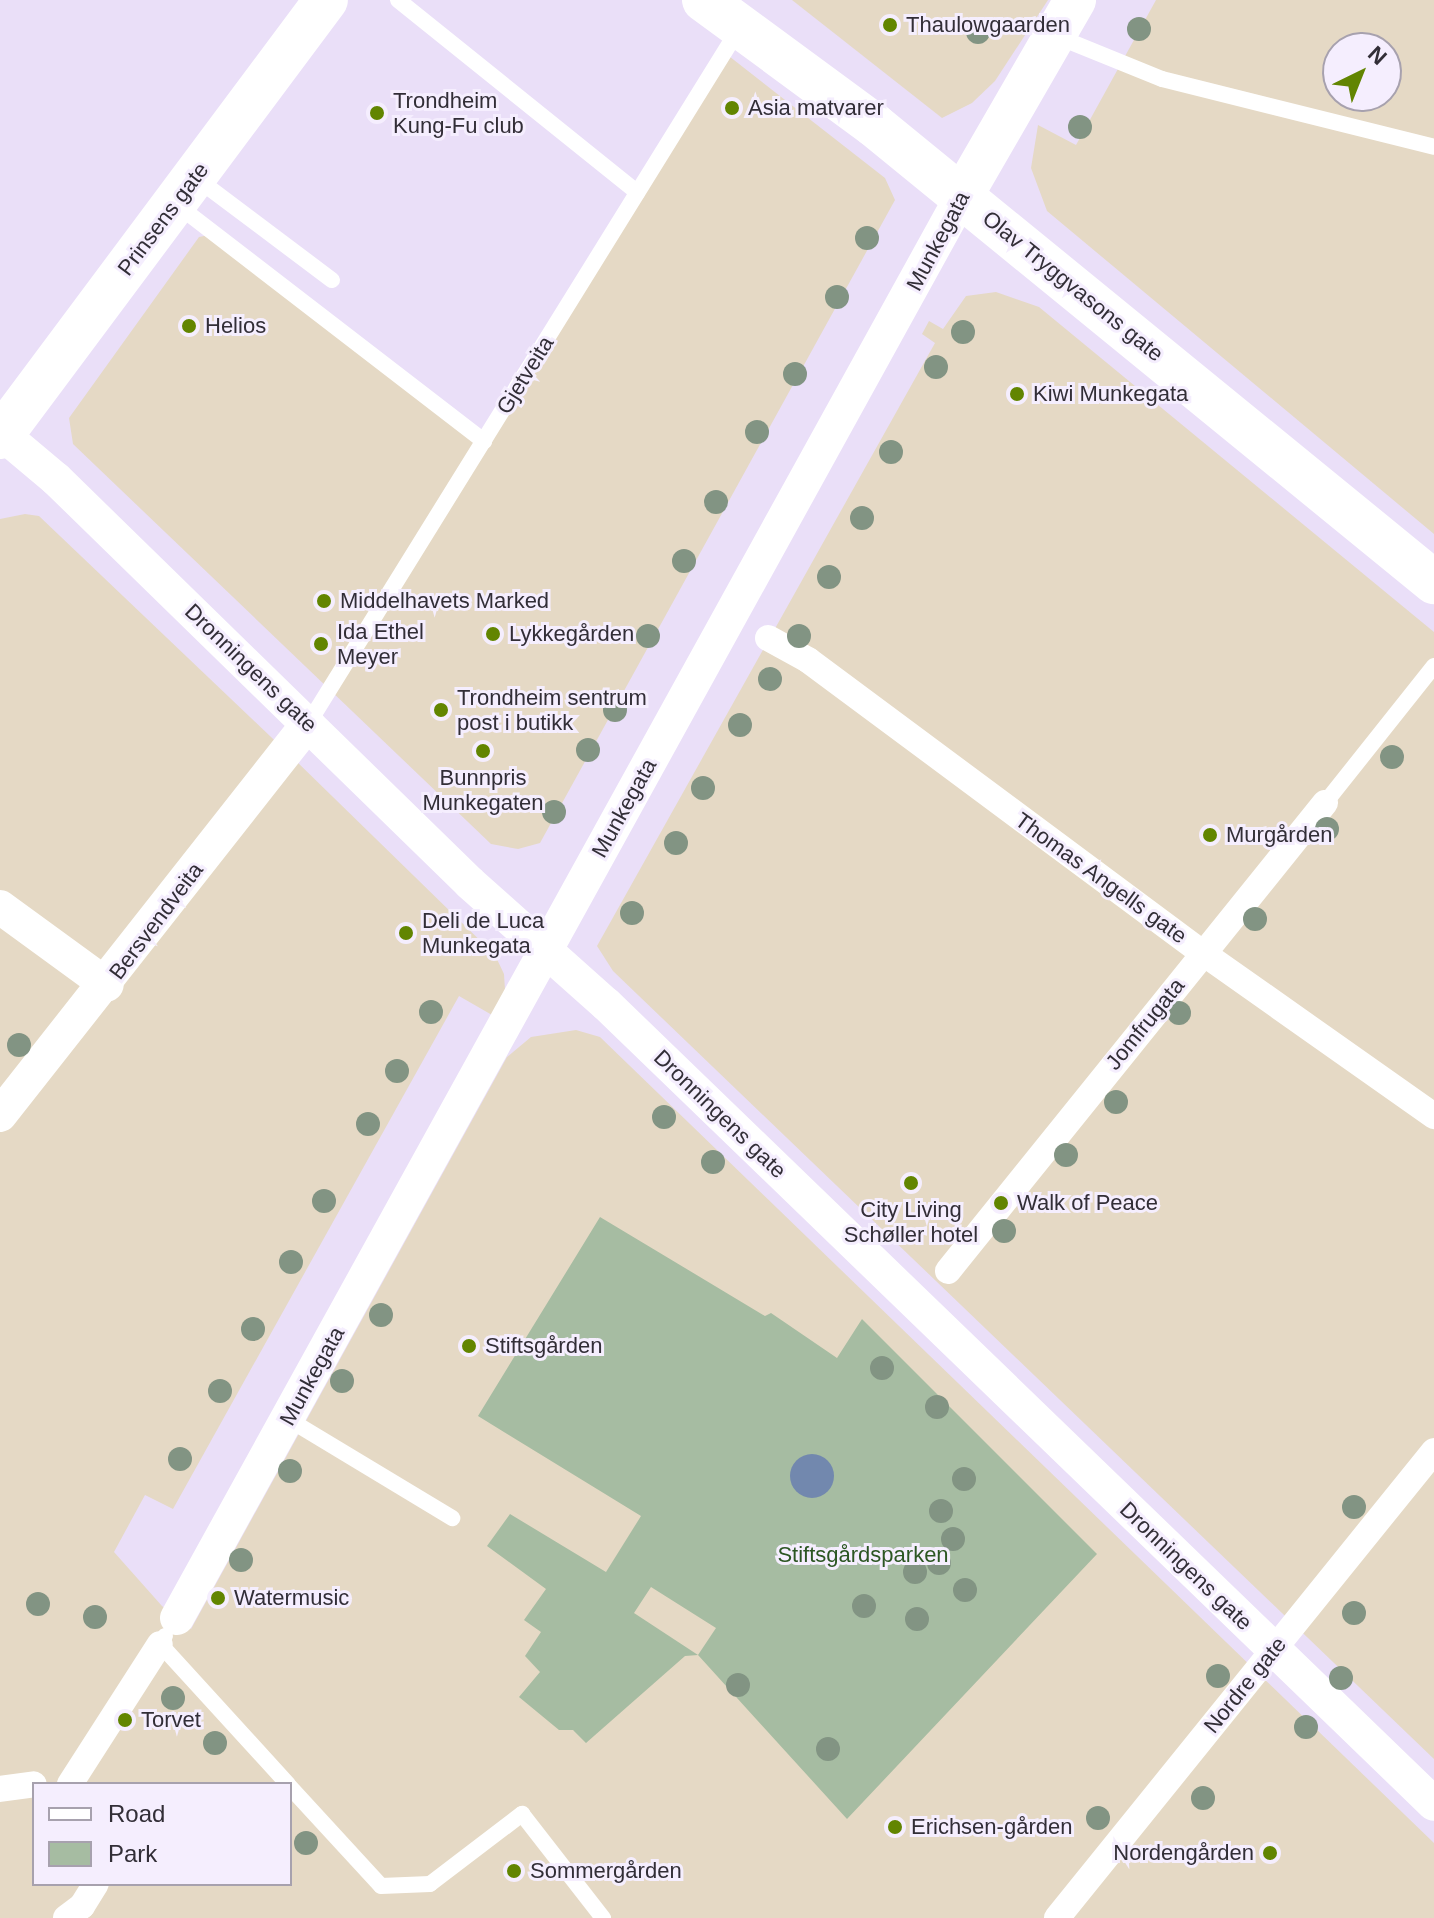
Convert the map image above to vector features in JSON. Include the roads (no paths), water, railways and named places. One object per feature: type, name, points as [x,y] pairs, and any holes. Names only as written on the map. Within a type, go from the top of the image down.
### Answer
[{"type":"main road","name":"Prinsens gate","points":[[1,435],[326,0]]},
{"type":"main road","name":"Olav Tryggvasons gate","points":[[704,0],[962,196],[1434,582]]},
{"type":"street","name":"Munkegata","points":[[71,1782],[168,1631],[288,1419],[962,196],[1075,0]]},
{"type":"street","name":"Dronningens gate","points":[[1,435],[56,479],[1434,1804]]},
{"type":"street","name":"Thomas Angells gate","points":[[768,638],[808,660],[1203,953],[1434,1116]]},
{"type":"street","name":"Bersvendveita","points":[[0,1115],[107,985],[308,724]]},
{"type":"street","name":"Jomfrugata","points":[[948,1271],[1325,803]]},
{"type":"street","points":[[0,907],[107,985]]},
{"type":"street","name":"Nordre gate","points":[[1057,1918],[1434,1451]]},
{"type":"street","points":[[0,1789],[32,1784]]},
{"type":"lane","points":[[398,0],[637,192]]},
{"type":"lane","name":"Gjetveita","points":[[308,724],[741,26]]},
{"type":"lane","points":[[1053,35],[1162,79],[1434,147]]},
{"type":"lane","points":[[184,190],[332,280]]},
{"type":"lane","points":[[184,190],[484,441]]},
{"type":"lane","name":"Jomfrugata","points":[[1325,803],[1434,666]]},
{"type":"lane","points":[[288,1419],[452,1518]]},
{"type":"lane","points":[[168,1631],[287,1782]]},
{"type":"lane","points":[[292,1788],[381,1886],[430,1884],[522,1814],[603,1918]]},
{"type":"water","points":[[812,1454],[828,1460],[834,1476],[828,1492],[812,1498],[796,1492],[790,1476],[796,1460]]},
{"type":"place","name":"Thaulowgaarden","points":[[890,25]]},
{"type":"place","name":"Asia matvarer","points":[[732,108]]},
{"type":"place","name":"Trondheim Kung-Fu club","points":[[377,113]]},
{"type":"place","name":"Helios","points":[[189,326]]},
{"type":"place","name":"Kiwi Munkegata","points":[[1017,394]]},
{"type":"place","name":"Middelhavets Marked","points":[[324,601]]},
{"type":"place","name":"Lykkegården","points":[[493,634]]},
{"type":"place","name":"Ida Ethel Meyer","points":[[321,644]]},
{"type":"place","name":"Trondheim sentrum post i butikk","points":[[441,710]]},
{"type":"place","name":"Bunnpris Munkegaten","points":[[483,751]]},
{"type":"place","name":"Murgården","points":[[1210,835]]},
{"type":"place","name":"Deli de Luca Munkegata","points":[[406,933]]},
{"type":"place","name":"City Living Schøller hotel","points":[[911,1183]]},
{"type":"place","name":"Walk of Peace","points":[[1001,1203]]},
{"type":"place","name":"Stiftsgården","points":[[469,1346]]},
{"type":"place","name":"Watermusic","points":[[218,1598]]},
{"type":"place","name":"Torvet","points":[[125,1720]]},
{"type":"place","name":"Erichsen-gården","points":[[895,1827]]},
{"type":"place","name":"Nordengården","points":[[1270,1853]]},
{"type":"place","name":"Sommergården","points":[[514,1871]]},
{"type":"park label","name":"Stiftsgårdsparken","points":[[863,1555]]}]
